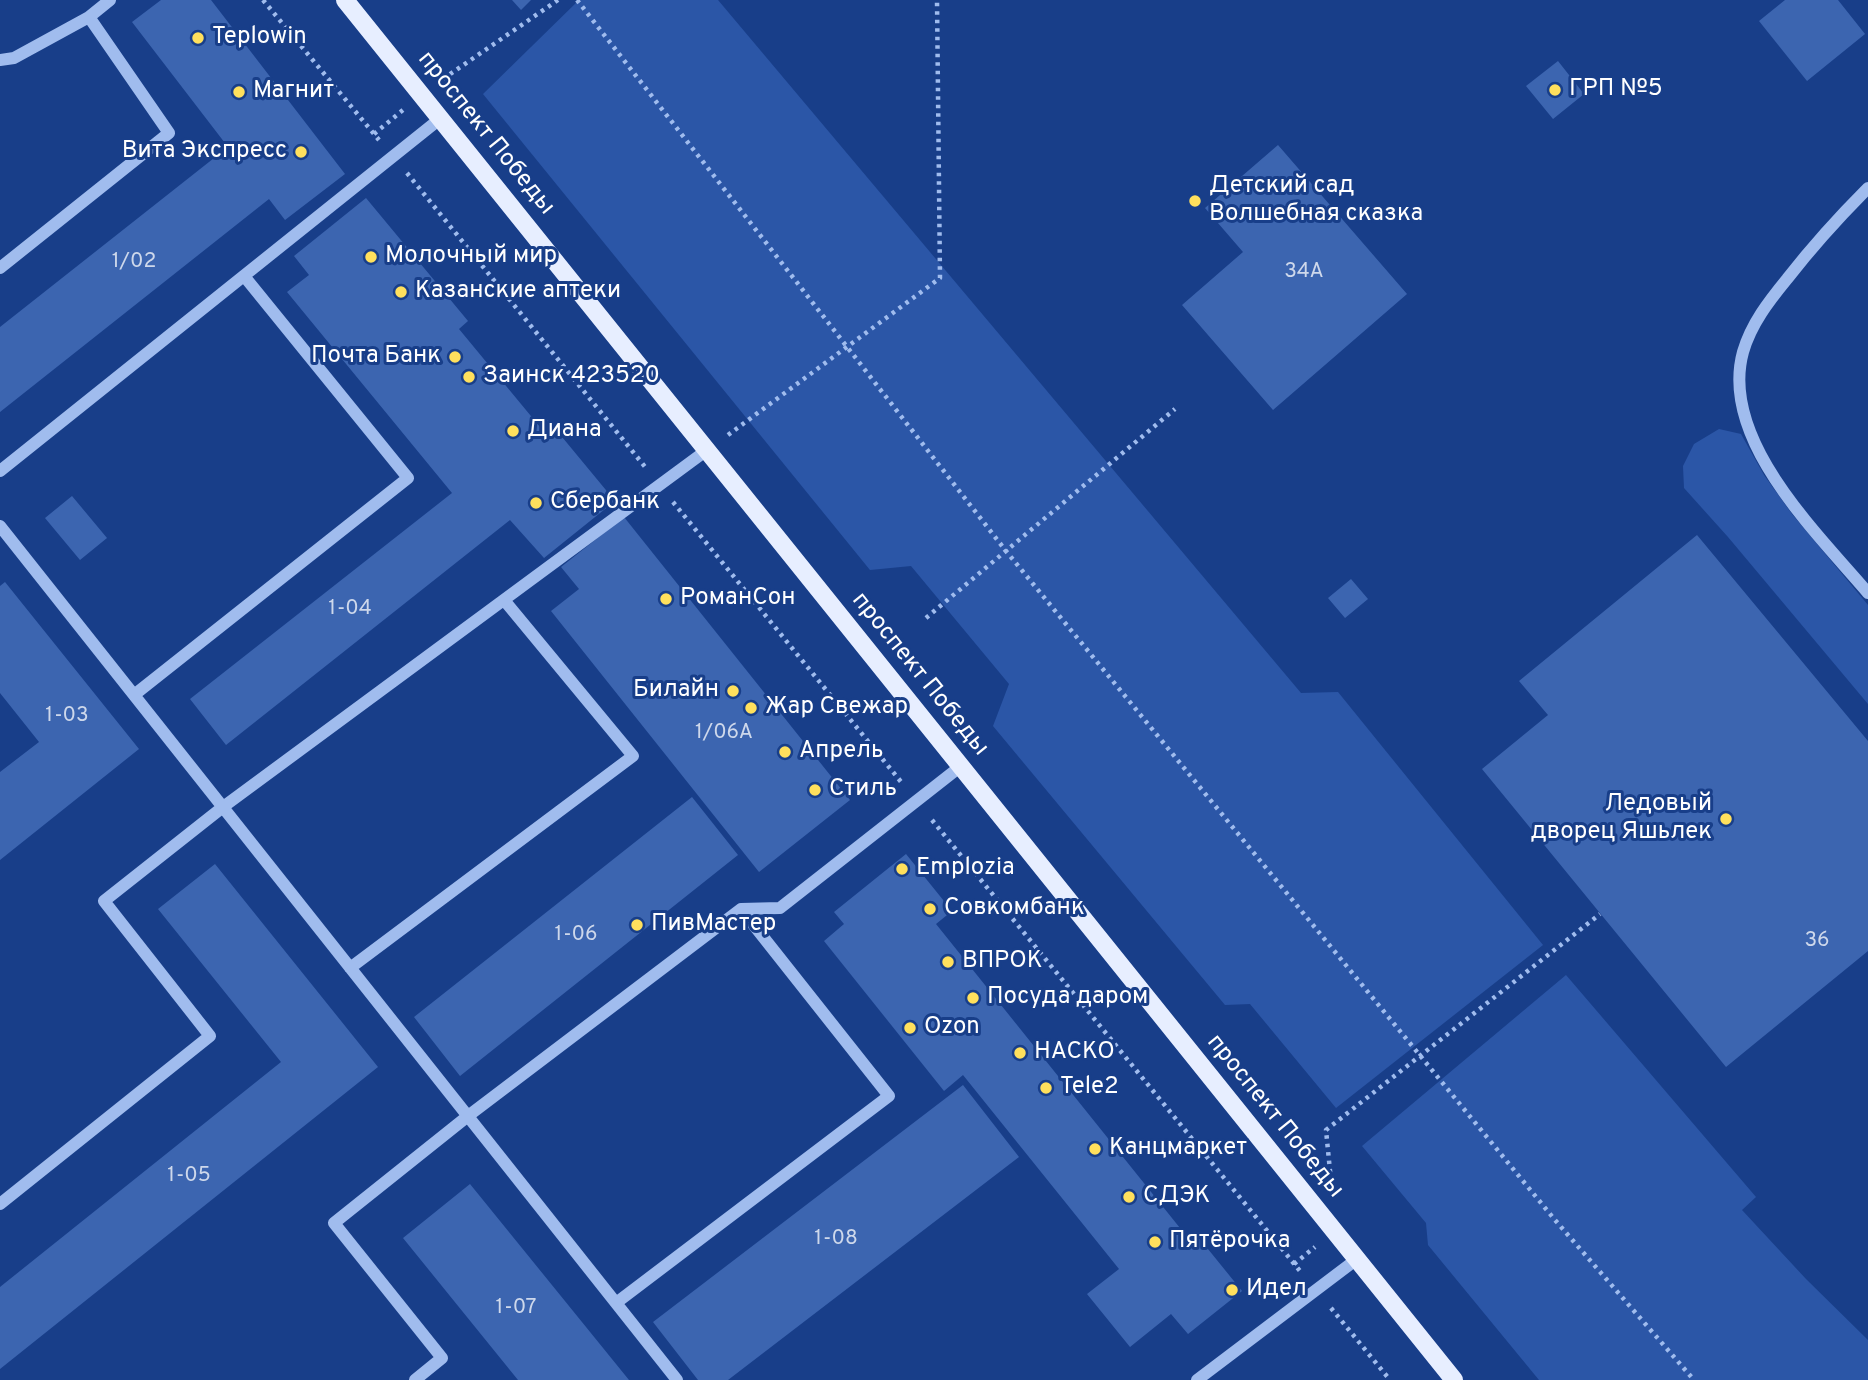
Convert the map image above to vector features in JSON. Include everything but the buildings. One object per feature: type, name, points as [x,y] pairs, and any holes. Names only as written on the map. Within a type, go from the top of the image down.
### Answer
[{"type":"main road","name":"проспект Победы","points":[[345,0],[1454,1380]]},
{"type":"street","points":[[0,60],[14,58],[89,17],[110,0]]},
{"type":"street","points":[[0,268],[169,133],[89,17]]},
{"type":"street","points":[[0,471],[441,118]]},
{"type":"street","points":[[1868,188],[1824,232],[1758,319],[1743,352],[1740,377],[1747,423],[1756,447],[1785,494],[1868,593]]},
{"type":"street","points":[[134,695],[408,478],[244,276]]},
{"type":"street","points":[[0,1204],[210,1037],[104,901],[223,807],[707,450]]},
{"type":"street","points":[[0,526],[677,1380]]},
{"type":"street","points":[[350,968],[633,756],[504,600]]},
{"type":"street","points":[[415,1380],[442,1358],[334,1223],[468,1116],[741,909],[780,908],[961,766]]},
{"type":"street","points":[[617,1303],[889,1096],[741,909]]},
{"type":"street","points":[[1197,1380],[1357,1259]]},
{"type":"path","points":[[263,0],[1390,1380]]},
{"type":"path","points":[[374,134],[421,94],[558,0]]},
{"type":"path","points":[[576,0],[1006,551],[1555,1220],[1694,1380]]},
{"type":"path","points":[[707,450],[940,278],[937,0]]},
{"type":"path","points":[[926,618],[1175,409]]},
{"type":"path","points":[[1326,1130],[1600,914]]},
{"type":"shaded area","points":[[579,0],[718,0],[1301,693],[1338,692],[1543,945],[1336,1108],[1250,1004],[1225,1005],[993,726],[1009,684],[911,566],[870,570],[483,94]]},
{"type":"shaded area","points":[[1719,429],[1741,434],[1764,475],[1792,514],[1868,605],[1868,704],[1684,488],[1683,466],[1694,444]]},
{"type":"shaded area","points":[[1566,975],[1756,1197],[1742,1210],[1868,1340],[1868,1380],[1539,1380],[1428,1245],[1426,1223],[1362,1146]]},
{"type":"place","name":"Teplowin","points":[[198,38]]},
{"type":"place","name":"ГРП №5","points":[[1555,90]]},
{"type":"place","name":"Магнит","points":[[239,92]]},
{"type":"place","name":"Вита Экспресс","points":[[301,152]]},
{"type":"place","name":"Детский сад Волшебная сказка","points":[[1195,201]]},
{"type":"place","name":"Молочный мир","points":[[371,257]]},
{"type":"place","name":"Казанские аптеки","points":[[401,292]]},
{"type":"place","name":"Почта Банк","points":[[455,357]]},
{"type":"place","name":"Заинск 423520","points":[[469,377]]},
{"type":"place","name":"Диана","points":[[513,431]]},
{"type":"place","name":"Сбербанк","points":[[536,503]]},
{"type":"place","name":"РоманСон","points":[[666,599]]},
{"type":"place","name":"Билайн","points":[[733,691]]},
{"type":"place","name":"Жар Свежар","points":[[751,708]]},
{"type":"place","name":"Апрель","points":[[785,752]]},
{"type":"place","name":"Стиль","points":[[815,790]]},
{"type":"place","name":"Ледовый дворец Яшьлек","points":[[1726,819]]},
{"type":"place","name":"Emplozia","points":[[902,869]]},
{"type":"place","name":"Совкомбанк","points":[[930,909]]},
{"type":"place","name":"ПивМастер","points":[[637,925]]},
{"type":"place","name":"ВПРОК","points":[[948,962]]},
{"type":"place","name":"Посуда даром","points":[[973,998]]},
{"type":"place","name":"Ozon","points":[[910,1028]]},
{"type":"place","name":"НАСКО","points":[[1020,1053]]},
{"type":"place","name":"Tele2","points":[[1046,1088]]},
{"type":"place","name":"Канцмаркет","points":[[1095,1149]]},
{"type":"place","name":"СДЭК","points":[[1129,1197]]},
{"type":"place","name":"Пятёрочка","points":[[1155,1242]]},
{"type":"place","name":"Идел","points":[[1232,1290]]}]
